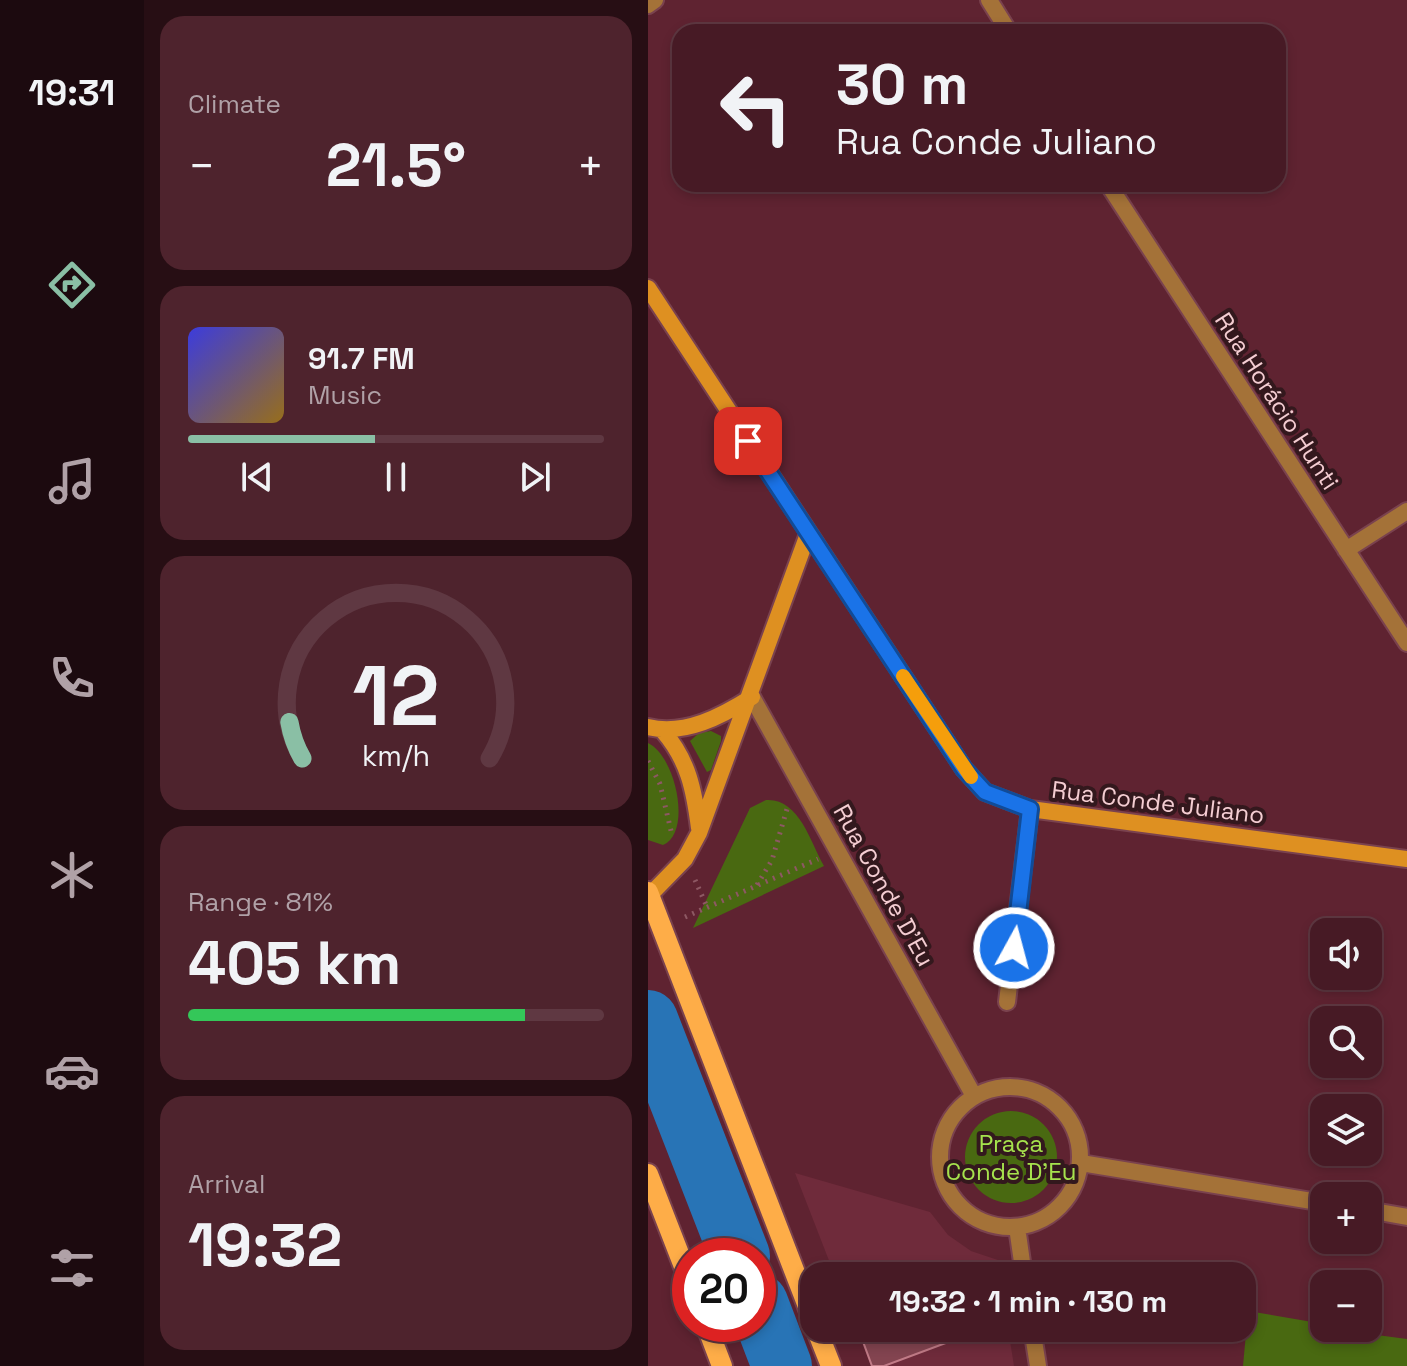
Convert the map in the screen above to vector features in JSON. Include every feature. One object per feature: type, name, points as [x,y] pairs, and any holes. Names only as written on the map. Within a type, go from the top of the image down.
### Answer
[{"type":"main road","points":[[648,895],[800,1286]]},
{"type":"main road","points":[[648,1174],[655,1214],[672,1247]]},
{"type":"main road","points":[[713,1342],[722,1366]]},
{"type":"main road","points":[[822,1342],[831,1366]]},
{"type":"street","points":[[648,5],[655,0]]},
{"type":"street","points":[[989,0],[1004,24]]},
{"type":"street","name":"Rua Horácio Hunti","points":[[1113,192],[1407,643]]},
{"type":"street","name":"Rua Conde Juliano","points":[[648,288],[964,769],[985,792],[1030,809],[1407,859]]},
{"type":"street","points":[[1346,550],[1407,511]]},
{"type":"street","points":[[648,895],[685,859],[699,833],[752,697],[808,534]]},
{"type":"street","points":[[655,729],[710,720],[752,697]]},
{"type":"street","name":"Rua Conde D'Eu","points":[[752,697],[974,1096]]},
{"type":"street","points":[[655,729],[680,751],[688,770],[699,833]]},
{"type":"street","points":[[1007,1002],[1030,809]]},
{"type":"street","points":[[1007,1086],[1040,1093],[1055,1102],[1071,1122],[1080,1146],[1081,1163],[1077,1182],[1067,1199],[1036,1222],[1017,1227],[980,1221],[964,1210],[943,1179],[941,1142],[948,1124],[974,1096],[1007,1086]]},
{"type":"street","points":[[1081,1163],[1310,1201]]},
{"type":"street","points":[[1382,1213],[1407,1217]]},
{"type":"street","points":[[1017,1227],[1022,1262]]},
{"type":"street","points":[[1034,1342],[1038,1366]]},
{"type":"path","points":[[757,885],[772,860],[788,803],[800,783]]},
{"type":"path","points":[[662,928],[794,867],[839,853]]},
{"type":"shaded area","points":[[795,1173],[930,1212],[948,1235],[971,1251],[998,1262],[830,1262]]},
{"type":"shaded area","points":[[862,1342],[1010,1342],[1014,1366],[871,1366]]},
{"type":"green space","points":[[711,731],[721,736],[721,741],[711,770],[707,772],[690,741],[699,733]]},
{"type":"green space","points":[[648,743],[658,750],[666,762],[677,794],[677,825],[672,837],[663,845],[648,840]]},
{"type":"green space","points":[[766,800],[777,801],[795,813],[824,866],[693,928],[750,808]]},
{"type":"green space","name":"Praça Conde D'Eu","points":[[1011,1111],[1028,1115],[1043,1125],[1053,1140],[1057,1157],[1053,1174],[1043,1189],[1028,1199],[1011,1203],[994,1199],[979,1189],[969,1174],[965,1157],[969,1140],[979,1125],[994,1115]]},
{"type":"green space","points":[[1256,1312],[1310,1322],[1310,1342],[1382,1342],[1382,1336],[1407,1339],[1407,1366],[1243,1366],[1245,1342],[1256,1342]]},
{"type":"building","points":[[863,1342],[948,1342],[884,1366],[872,1366]]},
{"type":"waterway","points":[[648,1020],[733,1238]]},
{"type":"waterway","points":[[773,1342],[782,1366]]},
{"type":"slow traffic","points":[[903,676],[971,777]]},
{"type":"route","points":[[748,441],[964,769],[985,792],[1030,809],[1014,948]]}]
